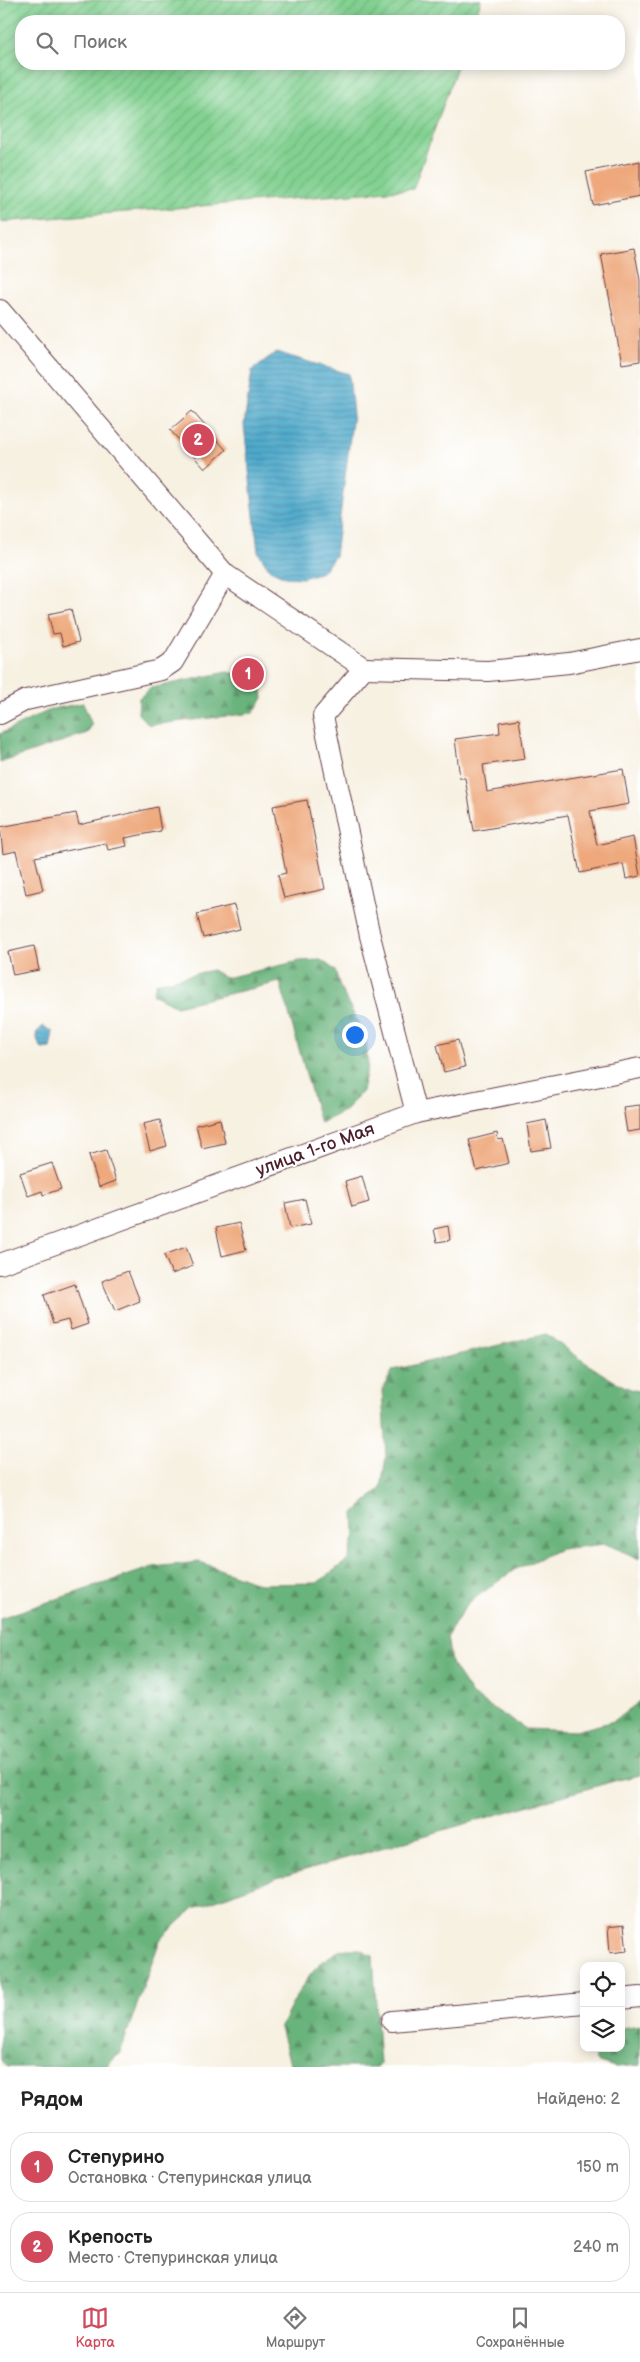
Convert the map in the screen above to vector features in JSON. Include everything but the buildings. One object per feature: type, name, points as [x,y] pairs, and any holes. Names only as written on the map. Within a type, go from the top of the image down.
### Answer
[{"type":"street","points":[[0,310],[225,574],[364,668],[488,671],[569,663],[640,649]]},
{"type":"street","points":[[0,714],[26,700],[43,695],[161,670],[173,662],[225,574]]},
{"type":"street","points":[[364,668],[323,716],[370,936],[416,1113]]},
{"type":"street","name":"улица 1-го Мая","points":[[0,1264],[416,1113],[640,1068]]},
{"type":"street","points":[[625,1999],[640,1997]]},
{"type":"street","points":[[392,2021],[580,2003]]},
{"type":"green space","points":[[0,0],[481,0],[476,15],[15,15],[15,70],[456,70],[413,189],[0,222]]},
{"type":"green space","points":[[227,672],[261,679],[263,698],[253,713],[149,725],[138,714],[139,698],[151,688]]},
{"type":"green space","points":[[83,703],[92,725],[87,733],[0,763],[0,734],[52,709]]},
{"type":"green space","points":[[321,960],[335,970],[340,987],[366,1038],[368,1065],[362,1091],[346,1110],[320,1123],[280,982],[176,1006],[153,994],[156,983],[212,970],[225,978],[300,961]]},
{"type":"green space","points":[[546,1334],[606,1376],[631,1389],[640,1391],[640,1559],[606,1544],[560,1549],[514,1570],[468,1603],[447,1636],[451,1663],[472,1695],[526,1729],[576,1731],[614,1721],[640,1701],[640,1775],[277,1878],[194,1908],[160,1940],[120,2053],[106,2067],[8,2067],[0,2060],[0,1618],[153,1567],[200,1562],[260,1584],[317,1583],[348,1560],[355,1535],[354,1513],[381,1488],[386,1457],[382,1390],[393,1370]]},
{"type":"green space","points":[[360,1949],[373,1956],[380,2064],[377,2067],[291,2067],[280,2028],[303,1985],[327,1958],[342,1950]]},
{"type":"green space","points":[[640,2025],[640,2065],[615,2067],[596,2061],[594,2052],[625,2052],[625,2027]]},
{"type":"water","points":[[276,352],[349,374],[353,414],[335,556],[322,572],[303,578],[285,577],[270,570],[258,552],[244,425],[252,370]]},
{"type":"water","points":[[43,1026],[53,1032],[50,1048],[42,1049],[38,1042],[36,1033]]},
{"type":"place","name":"Крепость","points":[[198,440]]},
{"type":"place","name":"Степурино","points":[[248,674]]}]
